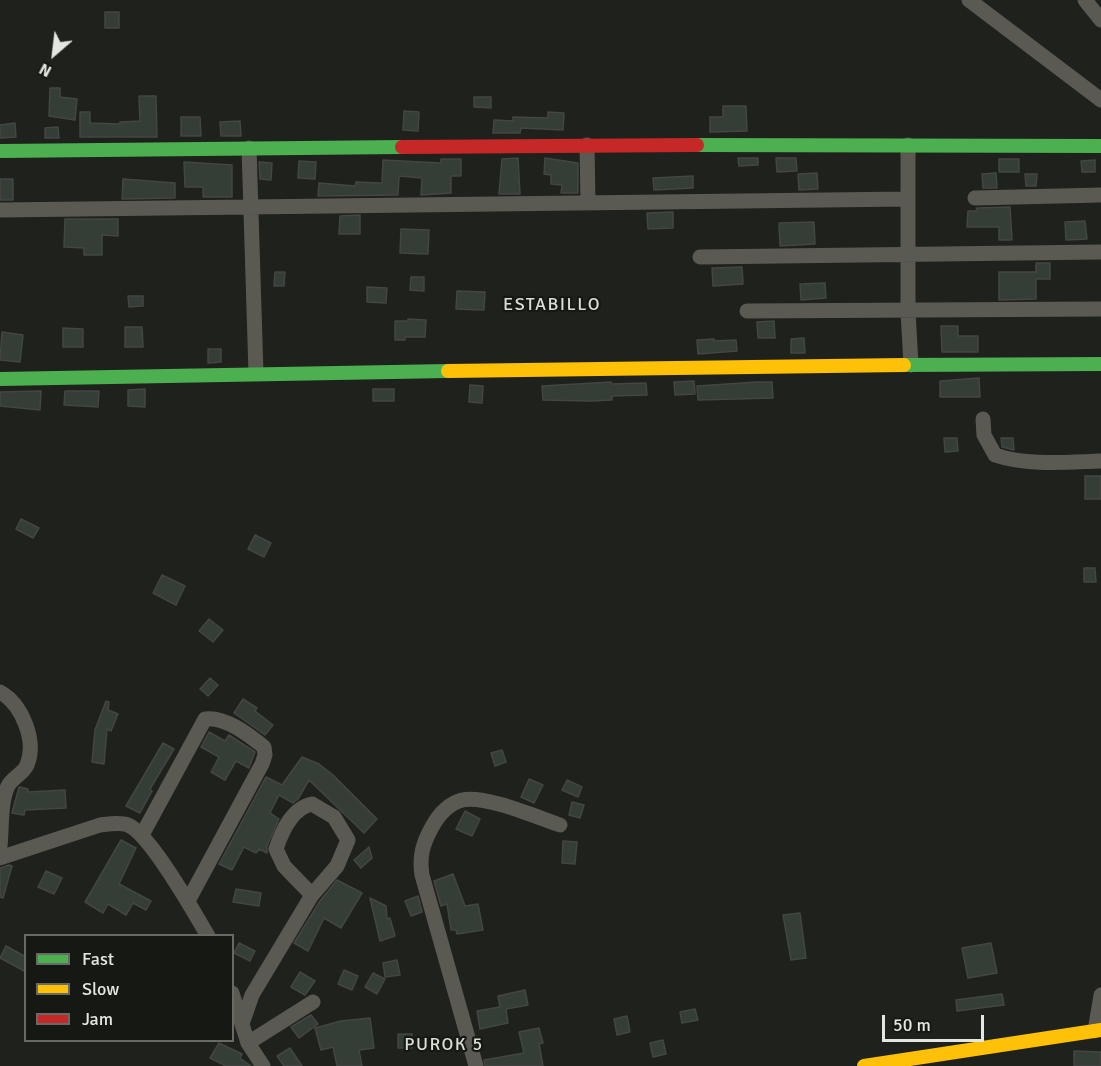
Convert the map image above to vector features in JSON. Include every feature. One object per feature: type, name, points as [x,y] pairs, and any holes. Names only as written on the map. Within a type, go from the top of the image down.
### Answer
[{"type":"street","points":[[969,0],[1101,100]]},
{"type":"street","points":[[1085,0],[1101,20]]},
{"type":"street","points":[[587,145],[588,203]]},
{"type":"street","points":[[0,151],[587,145],[1101,146]]},
{"type":"street","points":[[908,145],[907,200],[910,254],[908,311],[911,365]]},
{"type":"street","points":[[249,148],[249,208],[256,373]]},
{"type":"street","points":[[975,198],[1101,195]]},
{"type":"street","points":[[0,210],[907,200]]},
{"type":"street","points":[[700,257],[1101,252]]},
{"type":"street","points":[[747,311],[1101,309]]},
{"type":"street","points":[[0,379],[256,373],[1101,364]]},
{"type":"street","points":[[983,419],[984,435],[995,455],[1029,461],[1101,461]]},
{"type":"street","points":[[0,692],[10,698],[18,708],[27,729],[29,750],[27,765],[8,786],[0,846]]},
{"type":"street","points":[[142,835],[205,719],[212,718],[223,722],[264,747],[265,755],[261,764],[188,902]]},
{"type":"street","points":[[476,1066],[422,874],[420,861],[422,847],[439,815],[451,804],[465,800],[486,802],[560,825]]},
{"type":"street","points":[[243,1021],[256,987],[312,895],[337,866],[348,840],[334,817],[312,804],[303,806],[296,812],[276,849],[284,866],[312,895]]},
{"type":"street","points":[[0,858],[100,825],[116,823],[129,825],[142,835],[207,934]]},
{"type":"street","points":[[864,1066],[1098,1031],[1101,995]]},
{"type":"street","points":[[234,998],[248,1043],[263,1066]]},
{"type":"street","points":[[248,1043],[313,1002]]},
{"type":"building","points":[[105,12],[119,12],[119,28],[105,28]]},
{"type":"building","points":[[50,88],[60,88],[60,97],[77,99],[75,120],[49,116]]},
{"type":"building","points":[[139,96],[156,96],[157,137],[80,137],[80,112],[90,112],[90,123],[120,124],[120,122],[140,121]]},
{"type":"building","points":[[474,97],[491,97],[491,108],[474,107]]},
{"type":"building","points":[[723,106],[746,106],[747,131],[710,132],[710,117],[723,117]]},
{"type":"building","points":[[404,111],[419,112],[418,131],[403,130]]},
{"type":"building","points":[[548,112],[564,113],[563,130],[521,128],[520,133],[493,133],[494,120],[513,121],[513,117],[548,118]]},
{"type":"building","points":[[181,117],[200,117],[201,136],[181,136]]},
{"type":"building","points":[[240,121],[241,136],[221,136],[220,122]]},
{"type":"building","points":[[15,123],[16,137],[0,138],[0,125]]},
{"type":"building","points":[[58,127],[59,138],[45,138],[45,128]]},
{"type":"building","points":[[518,158],[520,194],[499,194],[502,159]]},
{"type":"building","points":[[545,158],[578,163],[578,193],[561,193],[562,185],[551,184],[551,175],[544,174]]},
{"type":"building","points":[[738,158],[758,158],[758,165],[739,166]]},
{"type":"building","points":[[776,158],[796,158],[797,171],[777,172]]},
{"type":"building","points":[[441,159],[461,159],[461,176],[451,176],[451,193],[421,195],[422,178],[399,176],[398,195],[318,196],[319,183],[355,186],[356,182],[382,183],[383,160],[441,163]]},
{"type":"building","points":[[999,159],[1019,159],[1019,172],[999,172]]},
{"type":"building","points":[[1095,160],[1095,172],[1082,172],[1081,161]]},
{"type":"building","points":[[299,161],[316,162],[315,179],[298,178]]},
{"type":"building","points":[[184,162],[232,165],[232,197],[203,197],[203,187],[185,187]]},
{"type":"building","points":[[259,162],[272,163],[271,180],[260,179]]},
{"type":"building","points":[[817,173],[818,189],[799,190],[798,174]]},
{"type":"building","points":[[996,173],[997,188],[983,188],[982,174]]},
{"type":"building","points":[[1025,174],[1037,174],[1036,186],[1026,186]]},
{"type":"building","points":[[693,176],[693,188],[654,190],[653,178]]},
{"type":"building","points":[[0,179],[13,179],[13,200],[0,200]]},
{"type":"building","points":[[123,179],[175,183],[175,198],[122,199]]},
{"type":"building","points":[[1010,207],[1012,240],[999,240],[999,227],[967,227],[968,211],[976,211],[977,208]]},
{"type":"building","points":[[673,212],[673,228],[648,229],[647,213]]},
{"type":"building","points":[[360,215],[360,234],[339,234],[340,216]]},
{"type":"building","points":[[65,219],[118,219],[118,236],[102,235],[102,255],[84,255],[84,248],[64,247]]},
{"type":"building","points":[[1085,221],[1087,239],[1066,240],[1065,222]]},
{"type":"building","points":[[814,222],[815,244],[780,246],[779,223]]},
{"type":"building","points":[[401,229],[429,230],[428,254],[400,253]]},
{"type":"building","points":[[1036,263],[1050,263],[1050,279],[1036,279],[1036,299],[999,300],[999,272],[1036,272]]},
{"type":"building","points":[[742,267],[743,284],[713,286],[712,268]]},
{"type":"building","points":[[275,272],[285,272],[284,286],[274,286]]},
{"type":"building","points":[[411,277],[424,277],[424,291],[410,290]]},
{"type":"building","points":[[825,283],[826,298],[801,300],[800,284]]},
{"type":"building","points":[[367,287],[387,288],[386,303],[367,302]]},
{"type":"building","points":[[457,291],[485,292],[484,310],[456,309]]},
{"type":"building","points":[[128,296],[143,296],[143,306],[129,307]]},
{"type":"building","points":[[408,319],[426,320],[425,337],[405,337],[405,340],[395,340],[395,321],[408,321]]},
{"type":"building","points":[[774,321],[775,338],[758,338],[757,322]]},
{"type":"building","points":[[941,326],[958,326],[958,336],[978,336],[978,352],[942,352]]},
{"type":"building","points":[[125,327],[142,327],[143,347],[125,347]]},
{"type":"building","points":[[63,328],[83,329],[83,347],[63,347]]},
{"type":"building","points":[[2,332],[23,335],[20,362],[0,360]]},
{"type":"building","points":[[804,338],[805,353],[791,353],[791,339]]},
{"type":"building","points":[[714,339],[714,341],[736,340],[737,351],[698,354],[697,340]]},
{"type":"building","points":[[208,349],[221,349],[221,362],[208,363]]},
{"type":"building","points":[[979,378],[980,397],[940,397],[940,381]]},
{"type":"building","points":[[694,381],[695,394],[675,395],[674,382]]},
{"type":"building","points":[[611,382],[612,384],[646,383],[647,395],[612,396],[612,400],[543,400],[542,386]]},
{"type":"building","points":[[772,382],[773,398],[698,400],[697,386]]},
{"type":"building","points":[[470,385],[483,386],[482,403],[469,402]]},
{"type":"building","points":[[145,389],[145,407],[128,406],[128,390]]},
{"type":"building","points":[[373,389],[394,389],[394,401],[373,401]]},
{"type":"building","points":[[41,391],[40,410],[0,406],[0,392]]},
{"type":"building","points":[[65,391],[99,391],[98,407],[64,405]]},
{"type":"building","points":[[944,438],[957,438],[958,451],[945,452]]},
{"type":"building","points":[[1001,438],[1013,438],[1014,450],[1002,447]]},
{"type":"building","points":[[1085,476],[1101,476],[1101,499],[1085,499]]},
{"type":"building","points":[[21,519],[39,528],[33,538],[16,529]]},
{"type":"building","points":[[255,535],[271,543],[264,557],[248,549]]},
{"type":"building","points":[[1084,568],[1095,568],[1096,582],[1084,582]]},
{"type":"building","points":[[162,575],[185,586],[176,605],[153,593]]},
{"type":"building","points":[[209,619],[223,630],[213,642],[199,631]]},
{"type":"building","points":[[210,678],[218,685],[208,696],[200,689]]},
{"type":"building","points":[[243,699],[257,708],[255,711],[273,725],[265,735],[234,713]]},
{"type":"building","points":[[106,701],[109,702],[108,710],[118,714],[111,731],[107,729],[104,764],[92,762],[95,730]]},
{"type":"building","points":[[209,732],[225,741],[229,735],[255,752],[249,768],[236,761],[225,780],[211,772],[219,757],[201,747]]},
{"type":"building","points":[[163,743],[174,749],[150,789],[152,791],[140,813],[126,806]]},
{"type":"building","points":[[502,750],[506,762],[495,766],[491,753]]},
{"type":"building","points":[[302,757],[319,764],[333,775],[377,819],[364,833],[309,780],[298,799],[293,803],[279,795],[270,813],[279,819],[267,846],[267,853],[259,849],[256,853],[244,847],[232,870],[219,864],[266,777],[282,785]]},
{"type":"building","points":[[529,779],[543,785],[534,803],[521,797]]},
{"type":"building","points":[[567,780],[582,787],[578,797],[562,790]]},
{"type":"building","points":[[19,787],[28,789],[28,792],[65,790],[66,808],[25,810],[24,815],[12,813]]},
{"type":"building","points":[[572,802],[584,805],[580,818],[569,815]]},
{"type":"building","points":[[465,811],[480,819],[472,836],[456,829]]},
{"type":"building","points":[[121,840],[136,848],[119,884],[151,901],[146,910],[133,903],[126,915],[108,904],[103,913],[85,902]]},
{"type":"building","points":[[563,841],[577,842],[575,864],[562,863]]},
{"type":"building","points":[[369,847],[372,858],[361,868],[354,860]]},
{"type":"building","points":[[12,866],[3,898],[0,897],[0,868]]},
{"type":"building","points":[[46,871],[62,878],[54,894],[38,887]]},
{"type":"building","points":[[453,874],[465,906],[478,904],[483,930],[457,934],[456,930],[451,930],[447,904],[441,906],[434,881]]},
{"type":"building","points":[[337,880],[362,893],[341,928],[324,918],[308,951],[294,943],[320,901]]},
{"type":"building","points":[[236,889],[261,893],[259,906],[233,902]]},
{"type":"building","points":[[418,896],[422,912],[411,916],[405,901]]},
{"type":"building","points":[[370,898],[386,906],[387,919],[390,918],[395,936],[380,941]]},
{"type":"building","points":[[800,913],[806,958],[791,960],[783,915]]},
{"type":"building","points":[[239,943],[255,951],[250,961],[234,953]]},
{"type":"building","points":[[991,943],[997,973],[968,978],[962,948]]},
{"type":"building","points":[[6,946],[24,956],[24,971],[0,958]]},
{"type":"building","points":[[397,960],[400,975],[385,977],[383,963]]},
{"type":"building","points":[[344,970],[358,976],[352,990],[338,984]]},
{"type":"building","points":[[300,972],[315,981],[305,995],[291,987]]},
{"type":"building","points":[[373,973],[385,979],[377,994],[365,987]]},
{"type":"building","points":[[525,990],[528,1005],[506,1009],[508,1023],[480,1029],[477,1011],[500,1007],[498,996]]},
{"type":"building","points":[[1002,994],[1004,1005],[957,1011],[956,1000]]},
{"type":"building","points":[[695,1009],[698,1020],[682,1023],[680,1012]]},
{"type":"building","points":[[311,1015],[318,1024],[299,1038],[291,1027]]},
{"type":"building","points":[[627,1016],[630,1032],[617,1035],[614,1019]]},
{"type":"building","points":[[370,1018],[374,1048],[359,1050],[362,1066],[337,1066],[333,1047],[321,1050],[315,1028],[341,1021]]},
{"type":"building","points":[[539,1028],[543,1043],[539,1044],[543,1066],[485,1066],[484,1060],[524,1053],[519,1032]]},
{"type":"building","points":[[398,1034],[412,1034],[412,1048],[398,1048]]},
{"type":"building","points":[[663,1040],[666,1054],[653,1057],[650,1043]]},
{"type":"building","points":[[219,1043],[242,1054],[240,1058],[251,1066],[226,1066],[210,1058]]},
{"type":"building","points":[[290,1048],[302,1066],[284,1066],[277,1056]]},
{"type":"building","points":[[1074,1051],[1101,1052],[1101,1066],[1074,1066]]},
{"type":"traffic: fast","points":[[697,145],[1101,146]]},
{"type":"traffic: fast","points":[[0,151],[402,147]]},
{"type":"traffic: fast","points":[[904,365],[1101,364]]},
{"type":"traffic: fast","points":[[0,379],[448,371]]},
{"type":"traffic: slow","points":[[448,371],[904,365]]},
{"type":"traffic: slow","points":[[864,1066],[1101,1030]]},
{"type":"traffic: jam","points":[[402,147],[697,145]]},
{"type":"district","name":"ESTABILLO","points":[[552,305]]},
{"type":"district","name":"PUROK 5","points":[[444,1045]]}]
